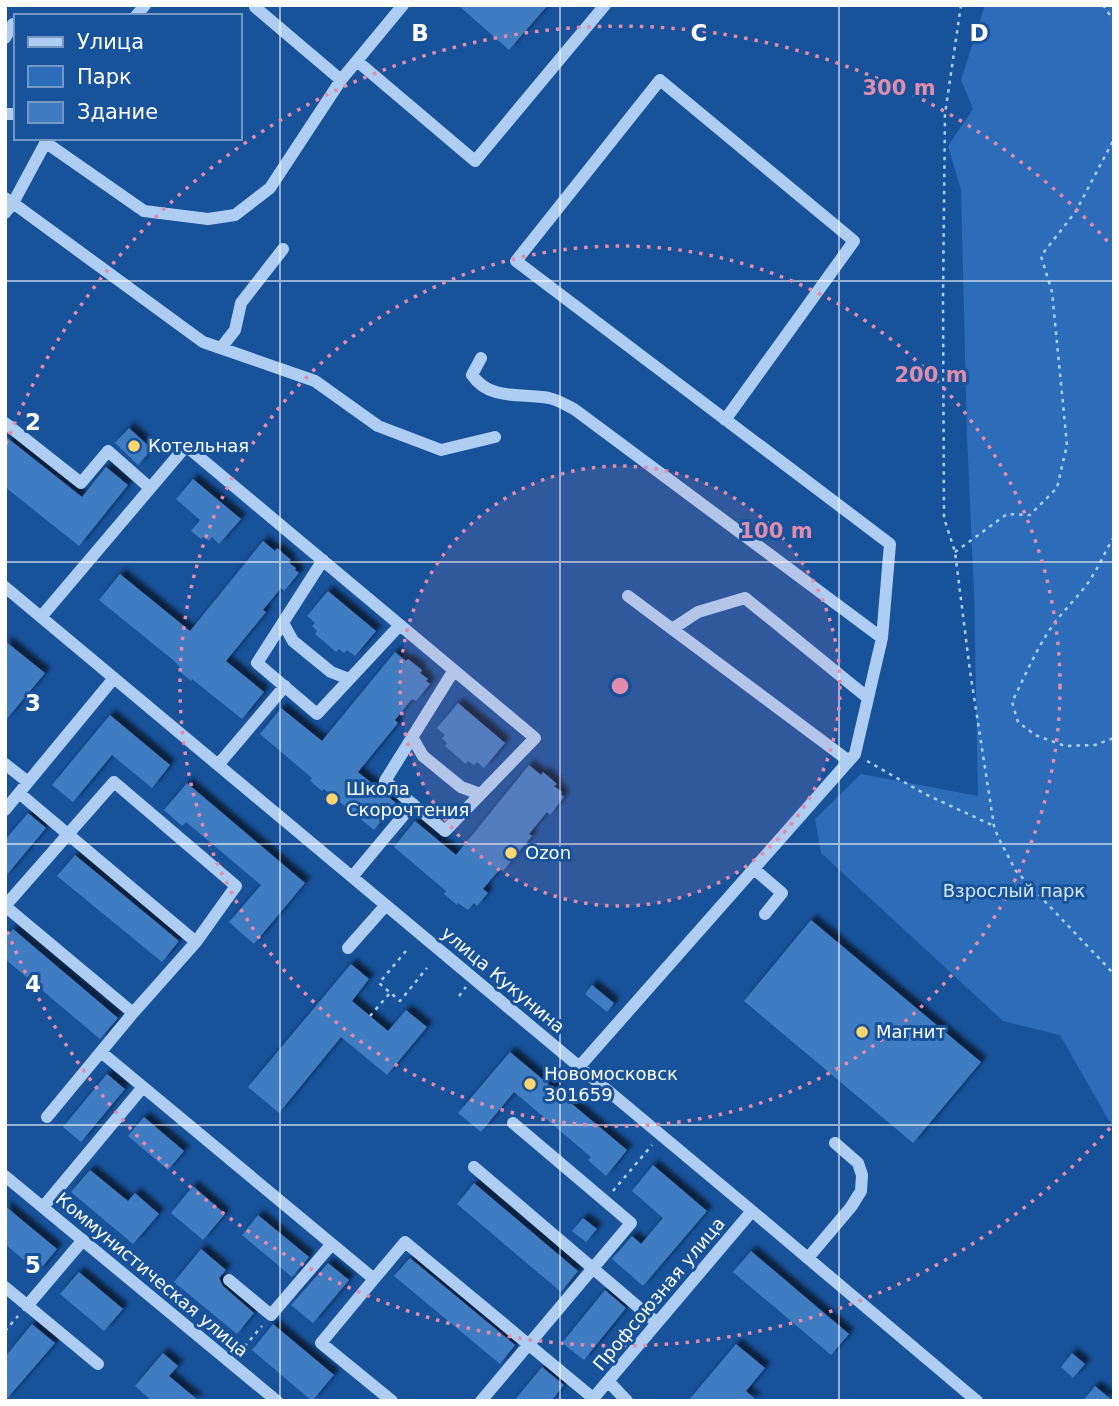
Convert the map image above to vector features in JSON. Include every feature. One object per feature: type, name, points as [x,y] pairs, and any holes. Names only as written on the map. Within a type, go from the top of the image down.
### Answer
[{"type":"street","points":[[257,5],[255,7],[341,80]]},
{"type":"street","points":[[403,5],[341,80],[270,188],[235,215],[208,219],[144,211],[46,140],[8,205],[203,342],[315,381],[378,426],[440,450],[495,437]]},
{"type":"street","points":[[357,61],[475,161],[605,5]]},
{"type":"street","points":[[5,38],[13,24]]},
{"type":"street","points":[[579,1067],[852,757],[882,638],[890,544],[516,261],[660,80],[854,242],[725,419]]},
{"type":"street","points":[[221,348],[235,330],[241,303],[283,249]]},
{"type":"street","points":[[481,358],[472,375],[487,390],[552,398],[574,409],[882,638]]},
{"type":"street","points":[[5,423],[81,483],[107,451],[150,488]]},
{"type":"street","points":[[41,617],[186,446],[535,737],[445,831],[385,781],[454,670]]},
{"type":"street","points":[[323,561],[257,663],[317,714],[400,625]]},
{"type":"street","name":"улица Кукунина","points":[[5,587],[977,1401]]},
{"type":"street","points":[[628,596],[852,757]]},
{"type":"street","points":[[673,629],[698,612],[745,598],[868,698]]},
{"type":"street","points":[[283,623],[293,641],[331,673],[349,679]]},
{"type":"street","points":[[5,810],[114,678]]},
{"type":"street","points":[[218,765],[285,686]]},
{"type":"street","points":[[412,737],[423,755],[433,764],[461,787],[480,794]]},
{"type":"street","points":[[5,764],[23,788],[68,834],[196,942]]},
{"type":"street","points":[[47,1117],[196,942],[236,886],[114,782],[5,906],[133,1013]]},
{"type":"street","points":[[352,877],[413,804]]},
{"type":"street","points":[[754,869],[782,893],[765,914]]},
{"type":"street","points":[[348,948],[386,905]]},
{"type":"street","points":[[101,1052],[374,1279]]},
{"type":"street","points":[[43,1207],[144,1087]]},
{"type":"street","points":[[481,1401],[631,1223],[513,1123]]},
{"type":"street","points":[[808,1258],[861,1191],[862,1175],[858,1163],[835,1143]]},
{"type":"street","points":[[474,1167],[657,1323]]},
{"type":"street","name":"Коммунистическая улица","points":[[5,1176],[277,1401]]},
{"type":"street","name":"Профсоюзная улица","points":[[592,1400],[752,1211]]},
{"type":"street","points":[[27,1306],[83,1240]]},
{"type":"street","points":[[392,1401],[321,1343],[405,1242],[529,1344],[592,1400]]},
{"type":"street","points":[[229,1280],[271,1315],[331,1245]]},
{"type":"street","points":[[5,1287],[98,1364]]},
{"type":"street","points":[[608,1381],[627,1401]]},
{"type":"path","points":[[961,5],[945,114],[944,519],[956,552],[970,671],[994,826],[998,837],[1016,871],[1114,974]]},
{"type":"path","points":[[1103,5],[1114,21]]},
{"type":"path","points":[[956,552],[1007,514],[1030,514],[1057,488],[1067,446],[1052,292],[1041,256],[1076,211],[1114,138]]},
{"type":"path","points":[[1114,537],[1094,574],[1042,642],[1012,702],[1018,722],[1035,735],[1065,746],[1095,745],[1114,738]]},
{"type":"path","points":[[852,757],[994,826]]},
{"type":"path","points":[[406,951],[379,983],[390,993],[400,1001],[427,968]]},
{"type":"path","points":[[370,1016],[390,993]]},
{"type":"path","points":[[605,1201],[660,1134]]},
{"type":"path","points":[[5,1331],[27,1306]]},
{"type":"path","points":[[231,1363],[271,1315]]},
{"type":"green space","name":"Взрослый парк","points":[[985,5],[1114,5],[1114,1127],[1060,1035],[1003,1021],[821,853],[815,819],[861,774],[978,796],[961,190],[948,146],[973,109],[961,80]]},
{"type":"building","points":[[458,5],[548,5],[509,50]]},
{"type":"building","name":"Котельная","points":[[129,428],[152,449],[138,465],[115,443]]},
{"type":"building","points":[[5,436],[82,497],[106,467],[128,485],[79,546],[5,487]]},
{"type":"building","points":[[193,479],[241,519],[219,544],[212,537],[209,541],[203,537],[201,539],[191,531],[200,520],[176,499]]},
{"type":"building","points":[[263,541],[291,560],[288,562],[299,573],[284,591],[281,588],[263,610],[266,612],[226,661],[264,692],[242,719],[192,679],[191,681],[178,670],[180,667],[173,660],[99,600],[120,574],[190,631]]},
{"type":"building","points":[[328,591],[376,631],[355,656],[347,650],[344,653],[339,649],[336,652],[315,634],[317,631],[312,626],[315,623],[307,616]]},
{"type":"building","points":[[5,641],[45,673],[5,721]]},
{"type":"building","points":[[395,652],[422,670],[420,673],[430,684],[416,701],[412,699],[395,720],[398,723],[358,772],[396,803],[374,830],[324,789],[322,791],[310,781],[312,778],[260,734],[281,708],[322,741]]},
{"type":"building","points":[[458,703],[505,743],[484,768],[477,762],[474,765],[468,761],[466,764],[445,746],[447,743],[442,738],[445,735],[437,728]]},
{"type":"building","points":[[110,715],[170,765],[152,788],[112,755],[73,802],[52,785]]},
{"type":"building","points":[[529,765],[557,784],[554,786],[564,797],[550,815],[547,812],[529,834],[532,836],[503,871],[500,869],[483,889],[488,893],[477,906],[474,903],[468,910],[458,903],[457,905],[444,894],[446,891],[394,847],[415,821],[456,855]]},
{"type":"building","points":[[187,783],[305,883],[254,944],[229,922],[261,885],[186,822],[182,826],[164,810]]},
{"type":"building","points":[[28,813],[46,828],[5,877],[5,840]]},
{"type":"building","points":[[75,855],[179,941],[162,962],[57,876]]},
{"type":"building","name":"Магнит","points":[[811,920],[981,1062],[913,1143],[744,1001]]},
{"type":"building","points":[[13,929],[118,1018],[100,1039],[5,959],[5,938]]},
{"type":"building","points":[[351,964],[369,979],[352,1001],[388,1031],[406,1010],[427,1027],[387,1075],[341,1037],[279,1113],[248,1087]]},
{"type":"building","points":[[592,985],[614,1003],[607,1012],[585,994]]},
{"type":"building","points":[[510,1052],[627,1150],[606,1176],[588,1160],[591,1157],[514,1092],[481,1132],[458,1113]]},
{"type":"building","points":[[107,1074],[125,1089],[81,1142],[63,1127]]},
{"type":"building","points":[[144,1117],[184,1151],[168,1170],[128,1136]]},
{"type":"building","points":[[653,1165],[707,1211],[643,1286],[612,1259],[632,1236],[641,1244],[663,1218],[632,1191]]},
{"type":"building","points":[[90,1170],[128,1201],[135,1193],[159,1214],[133,1244],[71,1192]]},
{"type":"building","points":[[474,1183],[578,1271],[561,1292],[457,1204]]},
{"type":"building","points":[[193,1186],[225,1214],[203,1240],[171,1213]]},
{"type":"building","points":[[5,1206],[57,1249],[38,1272],[5,1244]]},
{"type":"building","points":[[258,1215],[309,1257],[292,1277],[242,1235]]},
{"type":"building","points":[[583,1218],[597,1229],[586,1242],[572,1231]]},
{"type":"building","points":[[201,1249],[226,1270],[219,1278],[223,1286],[254,1313],[237,1334],[174,1282]]},
{"type":"building","points":[[751,1251],[849,1334],[831,1355],[733,1272]]},
{"type":"building","points":[[410,1258],[515,1345],[500,1364],[394,1276]]},
{"type":"building","points":[[328,1263],[349,1280],[313,1323],[291,1305]]},
{"type":"building","points":[[79,1272],[123,1309],[104,1331],[60,1294]]},
{"type":"building","points":[[605,1290],[626,1308],[584,1360],[562,1343]]},
{"type":"building","points":[[32,1324],[55,1343],[5,1401],[5,1357]]},
{"type":"building","points":[[273,1324],[334,1375],[312,1401],[252,1350]]},
{"type":"building","points":[[736,1344],[765,1368],[746,1391],[757,1401],[688,1401]]},
{"type":"building","points":[[163,1353],[178,1366],[169,1376],[199,1401],[152,1401],[135,1386]]},
{"type":"building","points":[[1072,1353],[1085,1364],[1073,1378],[1061,1367]]},
{"type":"building","points":[[542,1367],[564,1385],[551,1401],[514,1401]]},
{"type":"building","points":[[1095,1386],[1113,1401],[1083,1401]]},
{"type":"place","name":"Котельная","points":[[134,446]]},
{"type":"place","name":"Школа Скорочтения","points":[[332,799]]},
{"type":"place","name":"Ozon","points":[[511,853]]},
{"type":"place","name":"Магнит","points":[[862,1032]]},
{"type":"place","name":"Новомосковск 301659","points":[[530,1084]]}]
